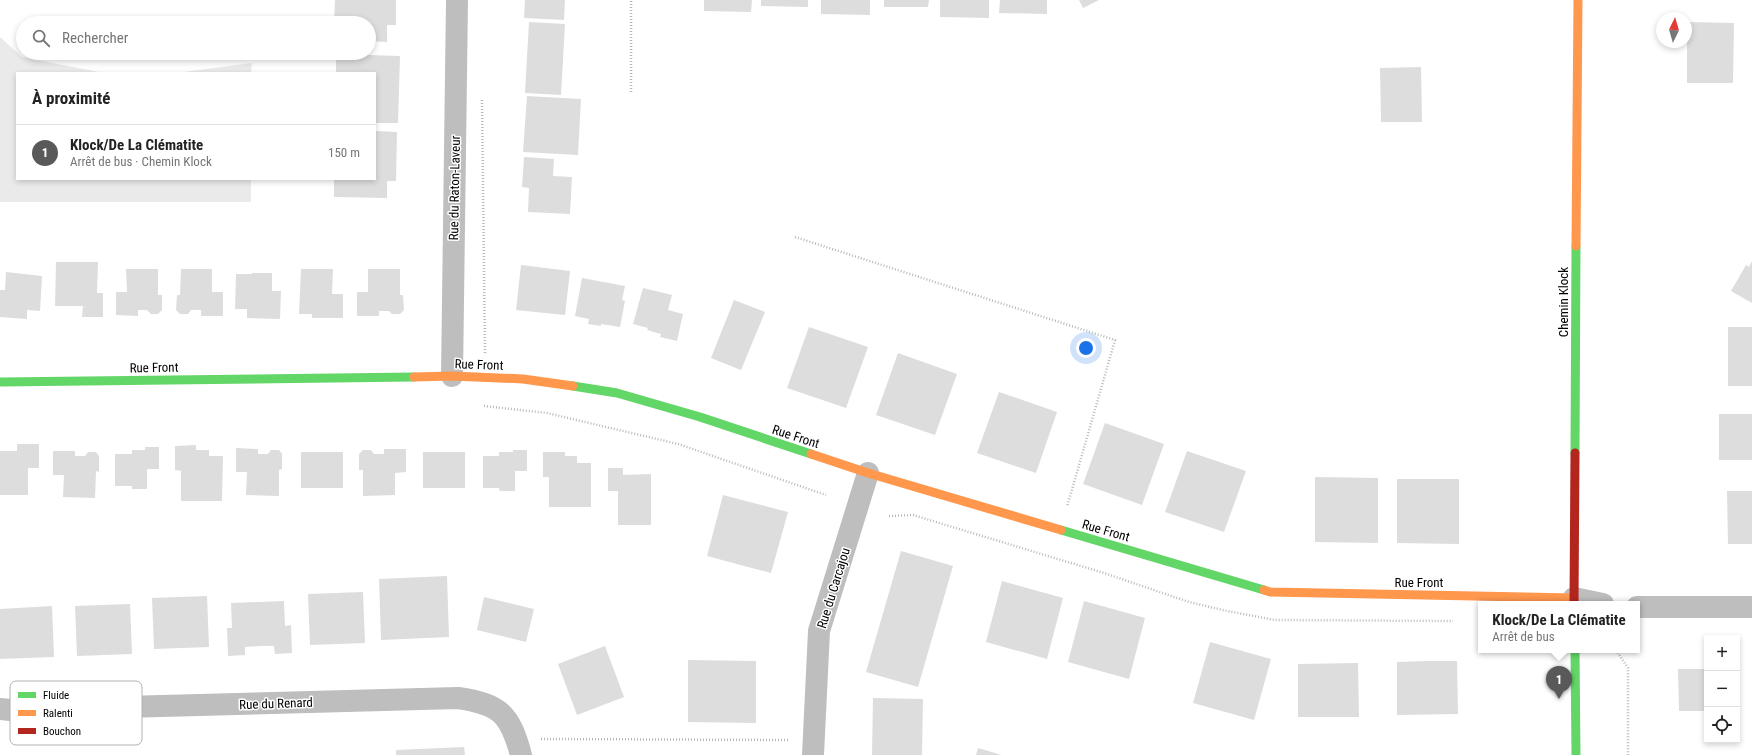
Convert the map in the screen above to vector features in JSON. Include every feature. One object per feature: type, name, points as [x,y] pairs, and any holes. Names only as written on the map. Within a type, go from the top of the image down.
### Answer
[{"type":"street","name":"Rue du Raton-Laveur","points":[[452,376],[457,0]]},
{"type":"street","name":"Chemin Klock","points":[[1574,601],[1578,0]]},
{"type":"street","name":"Rue Front","points":[[0,382],[452,376],[523,379],[617,393],[700,417],[868,473],[1270,592],[1528,596],[1574,601]]},
{"type":"street","name":"Rue du Carcajou","points":[[813,748],[819,631],[868,473]]},
{"type":"street","points":[[1640,607],[1752,608]]},
{"type":"street","points":[[1575,653],[1576,755]]},
{"type":"street","name":"Rue du Renard","points":[[142,706],[458,698],[480,701],[500,710],[514,730],[519,747]]},
{"type":"street","name":"Rue du Renard","points":[[0,709],[10,710]]},
{"type":"path","points":[[631,0],[631,92]]},
{"type":"path","points":[[482,95],[485,358]]},
{"type":"path","points":[[795,237],[1115,340],[1060,530]]},
{"type":"path","points":[[484,406],[547,413],[678,444],[826,495]]},
{"type":"path","points":[[1618,653],[1628,668],[1628,755]]},
{"type":"path","points":[[519,747],[813,748]]},
{"type":"shaded area","points":[[0,37],[16,52],[16,60],[37,60],[99,72],[16,72],[16,180],[251,180],[251,202],[0,202]]},
{"type":"shaded area","points":[[252,63],[251,72],[184,72]]},
{"type":"building","points":[[335,0],[396,0],[396,25],[387,25],[387,42],[376,41],[376,16],[334,16]]},
{"type":"building","points":[[525,0],[565,0],[564,20],[524,18]]},
{"type":"building","points":[[704,0],[752,0],[751,12],[704,11]]},
{"type":"building","points":[[761,0],[808,0],[808,7],[761,6]]},
{"type":"building","points":[[821,0],[870,0],[870,15],[821,14]]},
{"type":"building","points":[[884,0],[929,0],[928,7],[884,7]]},
{"type":"building","points":[[940,0],[989,0],[989,18],[940,17]]},
{"type":"building","points":[[1000,0],[1047,0],[1047,14],[999,13]]},
{"type":"building","points":[[1079,0],[1099,0],[1083,8]]},
{"type":"building","points":[[529,22],[565,24],[561,95],[525,93]]},
{"type":"building","points":[[1692,22],[1734,23],[1733,83],[1687,83],[1687,48],[1692,48]]},
{"type":"building","points":[[376,55],[400,56],[398,123],[376,123],[376,72],[336,72],[336,60],[376,60]]},
{"type":"building","points":[[1421,67],[1422,122],[1381,122],[1380,68]]},
{"type":"building","points":[[527,96],[581,99],[578,155],[523,152]]},
{"type":"building","points":[[376,131],[397,132],[396,181],[387,181],[387,198],[334,197],[334,180],[376,180]]},
{"type":"building","points":[[524,157],[554,159],[553,176],[572,177],[570,214],[528,212],[529,188],[522,187]]},
{"type":"building","points":[[1752,261],[1752,303],[1731,291],[1746,265],[1749,267]]},
{"type":"building","points":[[56,262],[98,262],[97,293],[103,293],[103,317],[82,317],[83,306],[55,306]]},
{"type":"building","points":[[521,265],[570,271],[565,315],[516,310]]},
{"type":"building","points":[[126,269],[158,269],[158,295],[162,295],[162,310],[158,314],[151,314],[147,310],[138,310],[138,316],[116,315],[116,292],[127,292]]},
{"type":"building","points":[[181,269],[212,269],[212,292],[223,292],[223,316],[201,316],[201,310],[191,310],[188,314],[180,314],[176,310],[177,295],[180,295]]},
{"type":"building","points":[[301,269],[333,269],[332,294],[343,294],[343,318],[312,318],[312,314],[299,314]]},
{"type":"building","points":[[368,269],[400,269],[400,295],[403,295],[404,310],[400,314],[392,314],[389,311],[379,311],[379,316],[357,316],[357,292],[368,292]]},
{"type":"building","points":[[6,272],[42,276],[40,311],[27,310],[27,319],[0,317],[0,290],[5,290]]},
{"type":"building","points":[[272,273],[272,291],[281,291],[280,319],[247,318],[247,309],[235,309],[236,274]]},
{"type":"building","points":[[582,278],[625,286],[622,300],[625,301],[620,327],[601,324],[601,326],[588,324],[589,319],[575,316]]},
{"type":"building","points":[[643,288],[672,295],[668,310],[683,314],[677,341],[660,337],[661,334],[647,330],[648,328],[633,324]]},
{"type":"building","points":[[734,300],[765,312],[741,370],[711,358]]},
{"type":"building","points":[[809,327],[868,347],[846,408],[787,388]]},
{"type":"building","points":[[1728,327],[1752,327],[1752,386],[1728,386]]},
{"type":"building","points":[[898,353],[957,374],[935,435],[876,415]]},
{"type":"building","points":[[999,392],[1057,412],[1036,473],[977,453]]},
{"type":"building","points":[[1719,414],[1752,414],[1752,460],[1719,460]]},
{"type":"building","points":[[1105,423],[1164,444],[1142,505],[1083,484]]},
{"type":"building","points":[[17,444],[39,444],[39,468],[28,468],[28,495],[0,495],[0,451],[17,451]]},
{"type":"building","points":[[196,445],[196,450],[209,450],[209,456],[223,456],[222,501],[181,501],[181,471],[175,470],[175,446]]},
{"type":"building","points":[[145,447],[159,447],[159,469],[147,469],[147,489],[132,489],[132,486],[115,486],[115,454],[132,454],[132,450],[145,450]]},
{"type":"building","points":[[236,448],[258,449],[258,454],[268,454],[271,450],[279,450],[282,454],[282,469],[279,470],[279,496],[246,495],[247,472],[236,472]]},
{"type":"building","points":[[384,449],[406,449],[406,472],[395,473],[395,495],[363,496],[363,470],[359,470],[359,454],[363,450],[371,450],[374,454],[384,454]]},
{"type":"building","points":[[513,450],[527,450],[527,471],[515,471],[515,491],[500,491],[499,488],[483,488],[483,456],[499,456],[499,452],[513,452]]},
{"type":"building","points":[[53,451],[75,451],[75,456],[85,456],[88,452],[96,452],[99,456],[99,472],[96,471],[95,498],[63,497],[64,475],[53,475]]},
{"type":"building","points":[[1187,451],[1246,471],[1224,532],[1165,512]]},
{"type":"building","points":[[301,452],[343,452],[343,488],[301,488]]},
{"type":"building","points":[[423,452],[465,452],[465,488],[423,488]]},
{"type":"building","points":[[543,452],[565,452],[565,456],[577,456],[577,463],[591,463],[591,507],[549,507],[549,477],[543,477]]},
{"type":"building","points":[[608,468],[623,468],[623,475],[651,474],[651,525],[618,525],[618,491],[608,491]]},
{"type":"building","points":[[1315,477],[1378,478],[1378,543],[1315,542]]},
{"type":"building","points":[[1397,479],[1459,479],[1459,544],[1397,543]]},
{"type":"building","points":[[1727,491],[1752,491],[1752,544],[1728,544]]},
{"type":"building","points":[[723,495],[788,512],[771,573],[707,556]]},
{"type":"building","points":[[901,551],[953,566],[918,687],[866,672]]},
{"type":"building","points":[[447,576],[449,637],[381,640],[379,579]]},
{"type":"building","points":[[1002,581],[1063,598],[1047,659],[986,642]]},
{"type":"building","points":[[363,592],[365,643],[310,645],[308,594]]},
{"type":"building","points":[[207,596],[209,647],[154,649],[152,598]]},
{"type":"building","points":[[484,597],[534,609],[526,642],[477,630]]},
{"type":"building","points":[[284,601],[285,626],[291,625],[292,653],[275,654],[274,646],[260,646],[245,647],[245,655],[228,656],[227,628],[232,628],[231,603]]},
{"type":"building","points":[[1084,601],[1145,618],[1129,679],[1068,662]]},
{"type":"building","points":[[130,604],[132,654],[77,656],[75,606]]},
{"type":"building","points":[[52,606],[54,657],[0,659],[0,609]]},
{"type":"building","points":[[1210,642],[1271,659],[1254,720],[1193,703]]},
{"type":"building","points":[[605,646],[624,697],[577,715],[558,664]]},
{"type":"building","points":[[688,660],[756,661],[756,723],[688,722]]},
{"type":"building","points":[[1457,661],[1458,714],[1397,715],[1397,662]]},
{"type":"building","points":[[1358,663],[1359,717],[1298,717],[1298,664]]},
{"type":"building","points":[[1678,669],[1704,669],[1704,711],[1679,711]]},
{"type":"building","points":[[873,698],[923,699],[922,755],[872,755]]},
{"type":"building","points":[[464,747],[465,755],[396,755],[396,750]]},
{"type":"building","points":[[978,748],[1002,755],[976,755]]},
{"type":"traffic: fast","points":[[1575,453],[1576,246]]},
{"type":"traffic: fast","points":[[0,382],[414,377]]},
{"type":"traffic: fast","points":[[573,386],[617,393],[700,417],[811,454]]},
{"type":"traffic: fast","points":[[1061,530],[1264,590]]},
{"type":"traffic: fast","points":[[1575,653],[1576,755]]},
{"type":"traffic: slow","points":[[1576,246],[1578,0]]},
{"type":"traffic: slow","points":[[414,377],[452,376],[523,379],[573,386]]},
{"type":"traffic: slow","points":[[811,454],[868,473],[1061,530]]},
{"type":"traffic: slow","points":[[1264,590],[1270,592],[1574,598]]},
{"type":"traffic: jam","points":[[1574,601],[1575,453]]},
{"type":"place","name":"Klock/De La Clématite","points":[[1559,699]]}]
